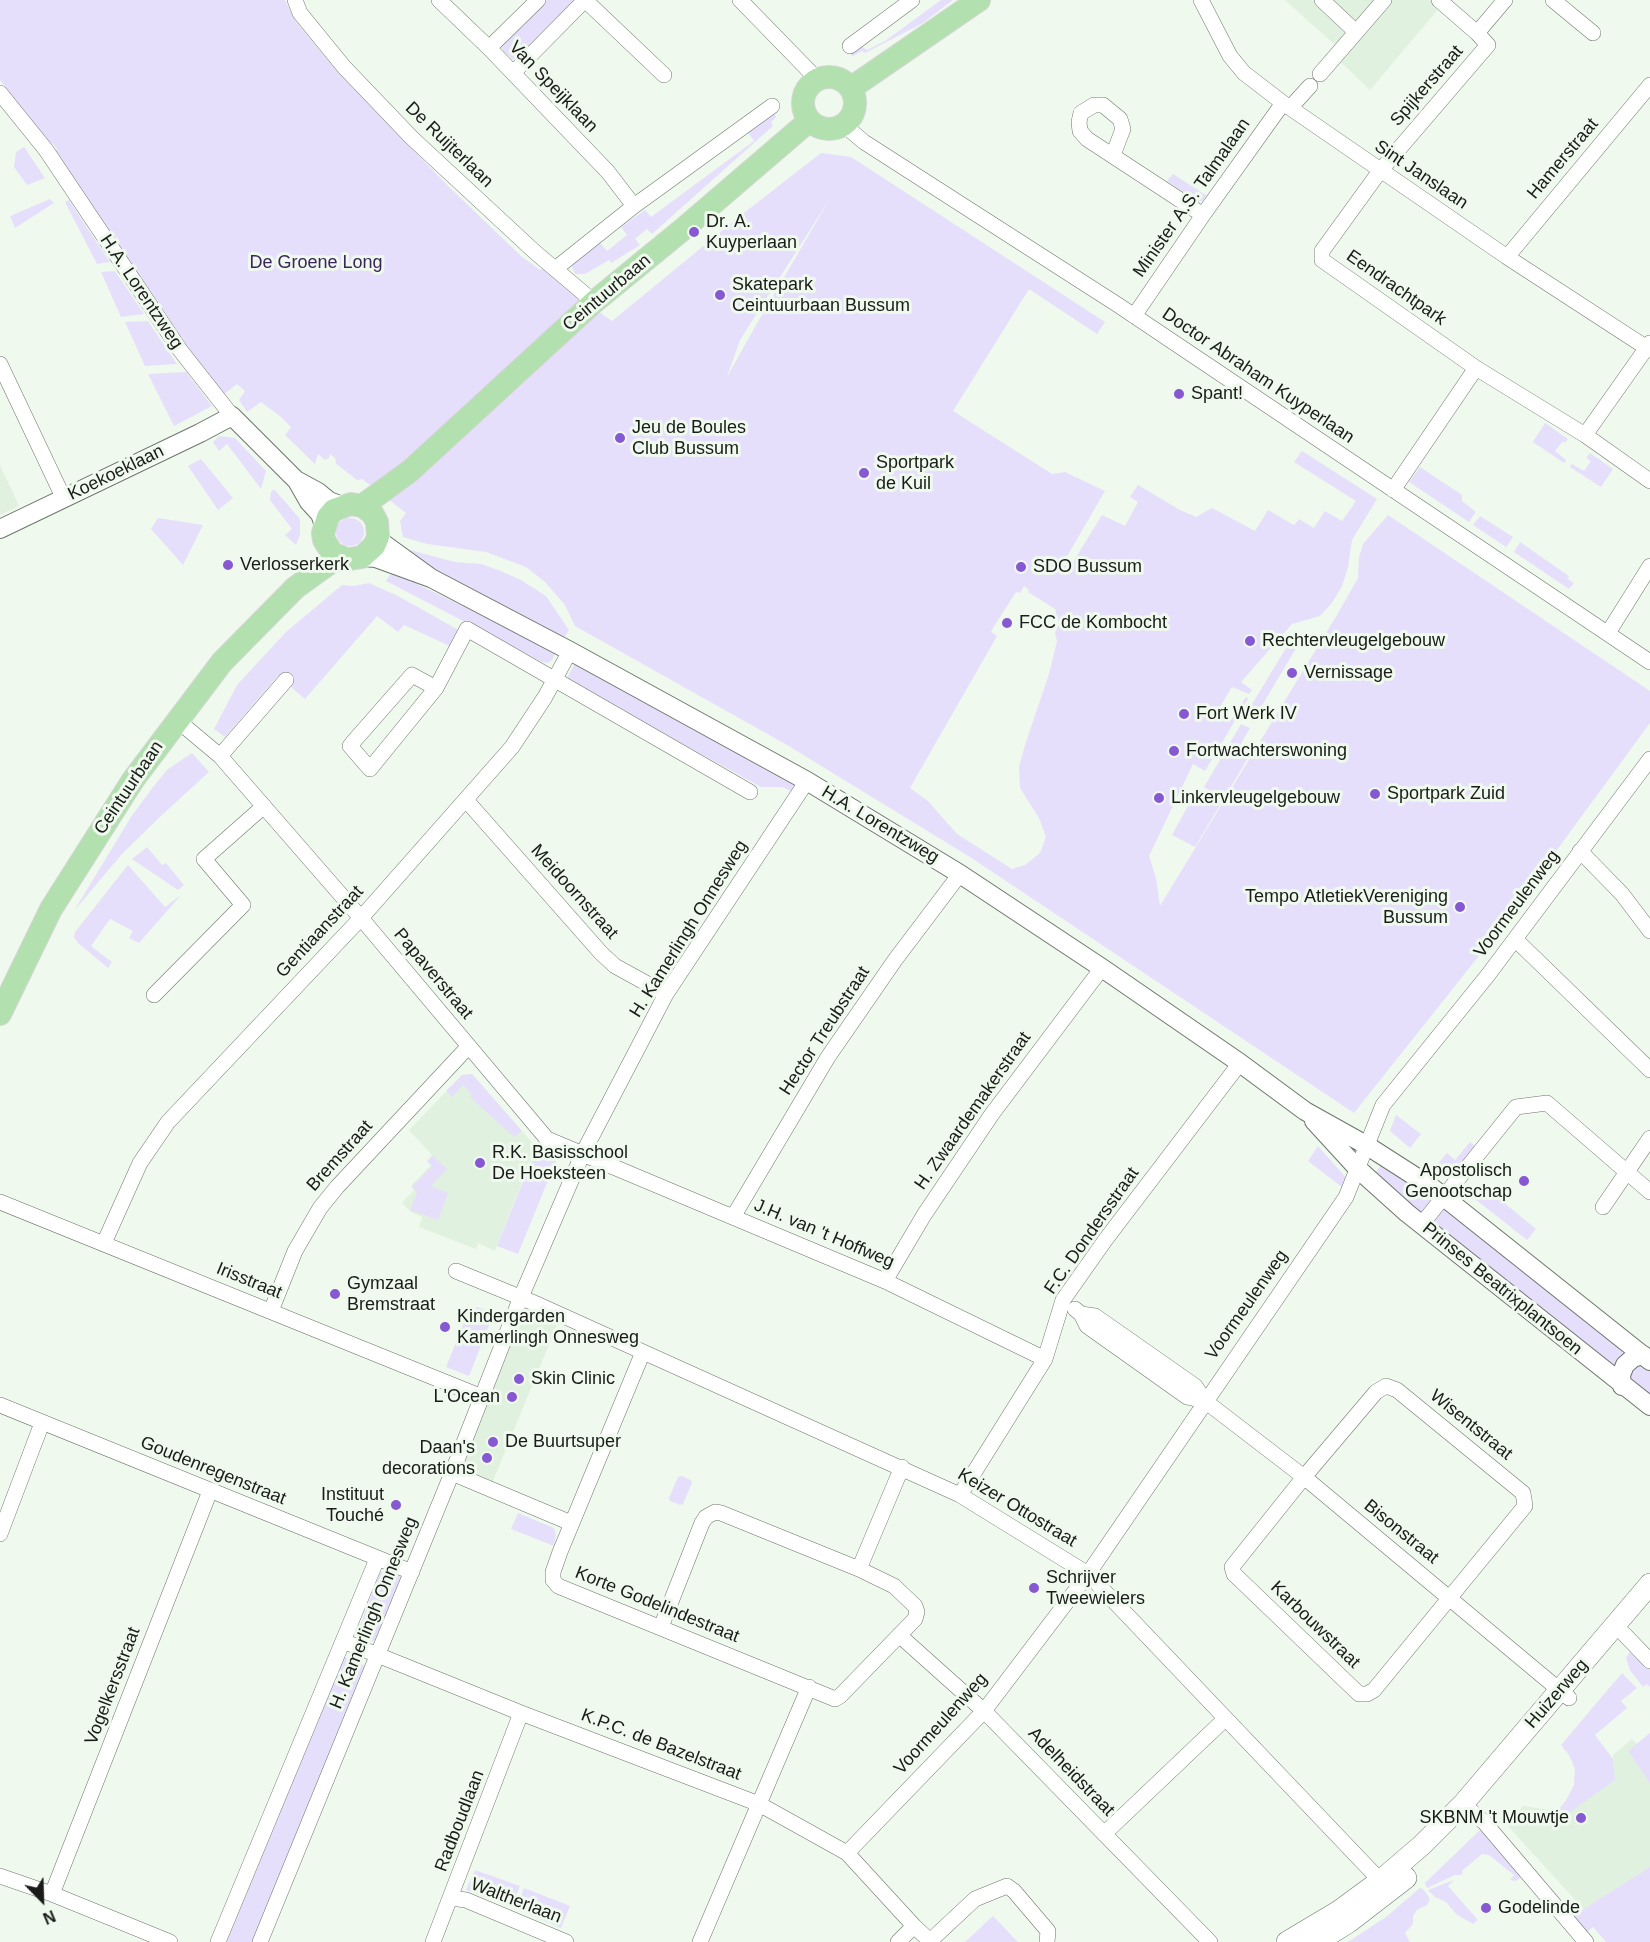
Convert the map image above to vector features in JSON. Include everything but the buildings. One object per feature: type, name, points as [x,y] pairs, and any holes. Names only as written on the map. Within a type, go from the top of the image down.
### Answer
[{"type":"main road","points":[[851,88],[979,0]]},
{"type":"main road","points":[[828,76],[836,77],[851,88],[855,109],[844,125],[827,129],[809,121],[803,108],[803,96],[817,79],[828,76]]},
{"type":"main road","name":"Ceintuurbaan","points":[[364,518],[382,511],[410,471],[594,302],[809,121]]},
{"type":"main road","points":[[334,510],[364,518],[374,546],[354,558],[332,553],[324,532],[334,510]]},
{"type":"main road","name":"Ceintuurbaan","points":[[295,588],[309,563],[319,552],[324,532]]},
{"type":"main road","name":"Ceintuurbaan","points":[[0,1014],[51,909],[133,780],[222,662],[295,588],[330,562],[354,558]]},
{"type":"main road","name":"Huizerweg","points":[[1317,1942],[1349,1922],[1422,1845],[1468,1808],[1565,1694],[1650,1584]]},
{"type":"main road","name":"Huizerweg","points":[[1565,1694],[1624,1634],[1650,1603]]},
{"type":"main road","name":"Huizerweg","points":[[1287,1942],[1339,1911],[1381,1890]]},
{"type":"street","name":"De Ruijterlaan","points":[[295,0],[300,13],[344,67],[412,138],[594,302]]},
{"type":"street","name":"Van Speijklaan","points":[[439,0],[489,48],[608,172],[634,206]]},
{"type":"street","points":[[489,48],[538,0]]},
{"type":"street","points":[[513,73],[585,0],[664,75]]},
{"type":"street","points":[[740,0],[817,79]]},
{"type":"street","points":[[850,46],[912,0]]},
{"type":"street","name":"Sint Janslaan","points":[[1201,0],[1230,56],[1244,73],[1286,106],[1507,257],[1649,347]]},
{"type":"street","points":[[1322,0],[1356,32]]},
{"type":"street","name":"Minister A.S. Talmalaan","points":[[1134,316],[1203,215],[1286,106],[1315,80],[1384,0]]},
{"type":"street","points":[[1439,0],[1477,33]]},
{"type":"street","name":"Spijkerstraat","points":[[1380,171],[1488,45],[1477,33],[1505,0]]},
{"type":"street","points":[[1553,0],[1593,33]]},
{"type":"street","name":"Hamerstraat","points":[[1507,257],[1650,85]]},
{"type":"street","name":"H.A. Lorentzweg","points":[[0,93],[46,150],[180,350],[232,416],[296,480],[309,502],[321,514],[324,532]]},
{"type":"street","points":[[555,269],[634,206],[772,106]]},
{"type":"street","name":"Doctor Abraham Kuyperlaan","points":[[844,125],[864,142],[1134,316],[1650,662]]},
{"type":"street","points":[[1113,155],[1203,215]]},
{"type":"street","name":"Eendrachtpark","points":[[1380,171],[1322,251],[1322,260],[1476,368],[1585,435],[1650,481]]},
{"type":"street","points":[[1585,435],[1649,347]]},
{"type":"street","points":[[0,364],[64,499]]},
{"type":"street","points":[[1393,490],[1476,368]]},
{"type":"street","name":"Koekoeklaan","points":[[0,529],[232,416]]},
{"type":"street","name":"H.A. Lorentzweg","points":[[296,480],[329,501],[364,518],[380,541],[431,578]]},
{"type":"street","name":"H.A. Lorentzweg","points":[[354,558],[376,558],[431,578],[807,781],[960,874],[1102,968],[1240,1063],[1305,1111]]},
{"type":"street","points":[[1608,633],[1650,566]]},
{"type":"street","points":[[436,688],[412,675],[354,741],[350,746],[369,769],[436,688],[467,629],[750,792]]},
{"type":"street","name":"Gentiaanstraat","points":[[104,1243],[140,1162],[168,1122],[361,918],[512,747],[555,681],[570,651]]},
{"type":"street","points":[[220,756],[286,680]]},
{"type":"street","name":"Papaverstraat","points":[[177,720],[220,756],[361,918],[547,1139],[583,1153]]},
{"type":"street","name":"Voormeulenweg","points":[[847,1853],[984,1711],[1088,1574],[1346,1197],[1383,1105],[1515,939],[1650,759]]},
{"type":"street","name":"H. Kamerlingh Onnesweg","points":[[260,1942],[412,1572],[521,1297],[583,1153],[666,994],[807,781]]},
{"type":"street","name":"Meidoornstraat","points":[[466,800],[601,953],[615,966],[666,994]]},
{"type":"street","points":[[154,995],[243,905],[204,859],[264,806]]},
{"type":"street","points":[[1580,851],[1622,894],[1650,931]]},
{"type":"street","name":"Hector Treubstraat","points":[[733,1217],[828,1057],[895,960],[960,874]]},
{"type":"street","points":[[1515,939],[1650,1070]]},
{"type":"street","name":"H. Zwaardemakerstraat","points":[[885,1281],[924,1215],[992,1114],[1102,968]]},
{"type":"street","name":"Bremstraat","points":[[271,1311],[295,1251],[320,1208],[336,1187],[468,1047]]},
{"type":"street","name":"F.C. Dondersstraat","points":[[960,1495],[1045,1359],[1063,1300],[1106,1239],[1240,1063]]},
{"type":"street","points":[[1421,1224],[1516,1107],[1547,1103],[1650,1192]]},
{"type":"street","name":"Prinses Beatrixplantsoen","points":[[1305,1111],[1366,1145],[1444,1197],[1647,1358]]},
{"type":"street","name":"Prinses Beatrixplantsoen","points":[[1305,1111],[1358,1169],[1421,1224],[1650,1407]]},
{"type":"street","points":[[1604,1207],[1650,1138]]},
{"type":"street","name":"J.H. van 't Hoffweg","points":[[583,1153],[885,1281],[1045,1359]]},
{"type":"street","name":"Irisstraat","points":[[0,1202],[482,1397]]},
{"type":"street","points":[[456,1271],[521,1297]]},
{"type":"street","name":"Keizer Ottostraat","points":[[521,1297],[960,1495],[1088,1574],[1225,1719],[1381,1890]]},
{"type":"street","points":[[1063,1300],[1081,1314],[1087,1326],[1187,1397],[1205,1401]]},
{"type":"street","name":"Korte Godelindestraat","points":[[643,1352],[571,1523],[553,1572],[558,1586],[835,1699],[899,1635]]},
{"type":"street","points":[[1622,1386],[1621,1375],[1625,1365],[1633,1358],[1647,1358]]},
{"type":"street","name":"Wisentstraat","points":[[1304,1477],[1376,1392],[1386,1386],[1397,1390],[1415,1404],[1523,1493],[1525,1506],[1450,1597]]},
{"type":"street","name":"Bisonstraat","points":[[1205,1401],[1304,1477],[1565,1694]]},
{"type":"street","name":"Goudenregenstraat","points":[[0,1405],[412,1572]]},
{"type":"street","points":[[0,1534],[42,1423]]},
{"type":"street","points":[[859,1569],[902,1467]]},
{"type":"street","points":[[452,1473],[571,1523]]},
{"type":"street","name":"Karbouwstraat","points":[[1304,1477],[1233,1567],[1234,1574],[1359,1694],[1368,1694],[1374,1690],[1450,1597]]},
{"type":"street","name":"Vogelkersstraat","points":[[52,1894],[210,1491]]},
{"type":"street","points":[[661,1627],[702,1523],[706,1516],[714,1512],[859,1569],[894,1586],[915,1606],[917,1612],[915,1619],[899,1635]]},
{"type":"street","name":"H. Kamerlingh Onnesweg","points":[[218,1942],[377,1559]]},
{"type":"street","points":[[1624,1634],[1650,1661]]},
{"type":"street","name":"Adelheidstraat","points":[[899,1635],[984,1711],[1210,1942]]},
{"type":"street","name":"K.P.C. de Bazelstraat","points":[[343,1641],[521,1713],[759,1804],[847,1853],[930,1941],[975,1899],[1006,1886],[1014,1891],[1048,1931],[1047,1942]]},
{"type":"street","points":[[699,1942],[809,1687]]},
{"type":"street","name":"Radboudlaan","points":[[433,1942],[521,1713]]},
{"type":"street","points":[[1104,1834],[1225,1719]]},
{"type":"street","points":[[1468,1808],[1484,1822],[1586,1942]]},
{"type":"street","points":[[0,1876],[52,1894],[170,1942]]},
{"type":"street","name":"Waltherlaan","points":[[451,1898],[466,1900],[566,1942]]},
{"type":"street","points":[[898,1942],[914,1926]]},
{"type":"shaded area","points":[[1285,0],[1446,0],[1370,90],[1330,52],[1336,46]]},
{"type":"shaded area","points":[[0,465],[19,506],[0,515]]},
{"type":"shaded area","name":"R.K. Basisschool De Hoeksteen","points":[[472,1074],[536,1147],[495,1251],[478,1243],[476,1249],[419,1227],[422,1217],[411,1212],[402,1203],[414,1190],[411,1186],[431,1165],[427,1161],[432,1155],[409,1130],[462,1075]]},
{"type":"shaded area","points":[[533,1309],[560,1318],[492,1483],[465,1472],[462,1466],[521,1317]]},
{"type":"shaded area","name":"SKBNM 't Mouwtje","points":[[1650,1733],[1650,1873],[1588,1914],[1506,1824],[1523,1806],[1556,1811],[1614,1770],[1613,1755],[1632,1739],[1637,1744]]},
{"type":"green space","name":"De Groene Long","points":[[0,0],[285,0],[296,22],[336,70],[449,187],[521,256],[540,270],[544,267],[567,289],[612,321],[821,153],[851,157],[1105,322],[1097,334],[1029,289],[953,411],[1052,474],[1065,472],[1105,491],[1062,565],[1070,567],[1102,515],[1125,526],[1138,502],[1130,497],[1138,485],[1196,517],[1212,508],[1255,531],[1268,510],[1294,525],[1299,519],[1314,528],[1325,511],[1342,521],[1356,501],[1294,462],[1302,451],[1377,499],[1352,540],[1348,567],[1342,586],[1332,603],[1320,616],[1292,624],[1241,682],[1252,690],[1249,694],[1232,687],[1217,712],[1231,720],[1246,697],[1248,699],[1205,771],[1193,764],[1149,856],[1156,878],[1160,906],[1358,578],[1359,557],[1363,544],[1388,515],[1650,691],[1650,723],[1482,952],[1354,1113],[970,857],[787,745],[575,626],[565,605],[545,582],[526,567],[486,552],[427,544],[403,537],[400,521],[406,513],[362,479],[357,480],[335,463],[335,458],[330,454],[325,460],[318,454],[315,464],[285,435],[291,427],[280,416],[261,402],[247,412],[239,400],[245,391],[237,384],[223,395],[177,337],[54,152],[57,149],[52,143],[48,144],[0,80]],"holes":[[[831,197],[756,325],[727,377],[740,340]],[[1024,586],[1029,590],[1028,592],[1055,609],[1059,624],[1055,633],[1057,641],[1049,674],[1019,767],[1020,788],[1039,818],[1046,837],[1040,853],[1025,865],[1012,869],[957,834],[928,801],[910,788],[997,636],[991,632],[993,628],[1016,592],[1020,593]]]},
{"type":"green space","points":[[547,0],[577,0],[522,58],[512,59],[503,51],[502,45]]},
{"type":"green space","points":[[941,0],[953,0],[923,23],[865,53],[862,51],[853,56],[848,53],[861,46],[867,50],[885,41]]},
{"type":"green space","points":[[773,110],[776,117],[771,123],[773,126],[652,234],[647,229],[635,239],[640,245],[611,263],[609,260],[585,274],[575,274],[571,265],[600,243],[607,251],[627,235],[621,227],[645,210],[651,217],[754,141],[746,130]]},
{"type":"green space","points":[[24,147],[45,178],[27,185],[14,167],[16,152]]},
{"type":"green space","points":[[1173,174],[1207,196],[1197,202],[1167,181]]},
{"type":"green space","points":[[50,199],[54,203],[15,228],[10,216]]},
{"type":"green space","points":[[69,200],[110,262],[97,264],[65,202]]},
{"type":"green space","points":[[115,271],[144,314],[121,317],[101,272]]},
{"type":"green space","points":[[148,321],[177,364],[145,366],[125,322]]},
{"type":"green space","points":[[186,372],[212,406],[174,426],[148,374]]},
{"type":"green space","points":[[1545,423],[1568,439],[1565,443],[1563,441],[1555,451],[1566,460],[1564,463],[1533,442]]},
{"type":"green space","points":[[219,436],[235,438],[266,471],[261,489],[227,444],[219,451],[213,442]]},
{"type":"green space","points":[[1590,453],[1613,469],[1601,487],[1570,467],[1572,464],[1584,471],[1591,461],[1586,458]]},
{"type":"green space","points":[[201,459],[233,498],[218,510],[188,466]]},
{"type":"green space","points":[[1420,467],[1462,495],[1462,501],[1476,512],[1469,522],[1409,482]]},
{"type":"green space","points":[[274,489],[300,519],[300,535],[296,545],[285,535],[292,529],[270,500]]},
{"type":"green space","points":[[1480,516],[1513,537],[1506,547],[1473,525]]},
{"type":"green space","points":[[158,518],[203,525],[183,565],[151,529]]},
{"type":"green space","points":[[350,518],[360,522],[364,532],[360,542],[350,546],[340,542],[336,532],[340,522]]},
{"type":"green space","points":[[1520,542],[1569,576],[1568,579],[1574,583],[1569,589],[1514,552]]},
{"type":"green space","points":[[406,549],[455,562],[481,564],[521,580],[546,596],[569,630],[563,639],[404,552]]},
{"type":"green space","points":[[392,572],[556,651],[552,660],[548,663],[542,662],[386,581]]},
{"type":"green space","points":[[369,583],[398,596],[462,632],[454,648],[404,625],[398,632],[377,616],[305,699],[278,676],[225,737],[214,729],[237,685],[286,632],[342,585],[354,586]]},
{"type":"green space","points":[[1291,640],[1298,645],[1257,714],[1249,709]]},
{"type":"green space","points":[[579,662],[793,782],[795,790],[793,792],[782,787],[761,787],[568,681],[567,678],[574,665]]},
{"type":"green space","points":[[1241,724],[1250,728],[1238,749],[1243,752],[1246,747],[1252,751],[1195,847],[1172,835],[1194,795],[1213,804],[1218,796],[1204,787]]},
{"type":"green space","points":[[192,753],[209,772],[122,854],[74,911],[131,817],[153,787],[168,769]]},
{"type":"green space","points":[[147,847],[162,865],[166,863],[184,885],[178,890],[132,859]]},
{"type":"green space","points":[[128,865],[165,907],[181,895],[139,943],[129,938],[133,931],[110,919],[91,946],[112,962],[108,968],[74,937],[75,932]]},
{"type":"green space","points":[[472,1074],[522,1131],[514,1137],[470,1097],[472,1094],[463,1085],[452,1097],[446,1091],[462,1075]]},
{"type":"green space","points":[[1396,1115],[1421,1134],[1410,1148],[1390,1131]]},
{"type":"green space","points":[[1470,1142],[1475,1146],[1451,1175],[1444,1176],[1435,1167],[1447,1153],[1455,1160]]},
{"type":"green space","points":[[1318,1146],[1349,1181],[1343,1188],[1308,1161]]},
{"type":"green space","points":[[546,1151],[558,1156],[518,1254],[497,1246],[531,1162]]},
{"type":"green space","points":[[433,1156],[447,1169],[431,1186],[448,1193],[438,1220],[410,1210],[417,1192],[412,1187],[432,1166],[427,1161]]},
{"type":"green space","points":[[1384,1161],[1431,1194],[1431,1201],[1424,1212],[1417,1213],[1373,1176]]},
{"type":"green space","points":[[1491,1192],[1536,1229],[1527,1240],[1475,1199],[1481,1193],[1486,1197]]},
{"type":"green space","points":[[1445,1208],[1632,1354],[1617,1376],[1433,1223],[1434,1216],[1439,1210]]},
{"type":"green space","points":[[477,1307],[494,1313],[469,1376],[446,1367],[470,1308],[475,1310]]},
{"type":"green space","points":[[1641,1361],[1650,1369],[1650,1402],[1625,1373]]},
{"type":"green space","points":[[678,1477],[691,1480],[692,1483],[683,1504],[680,1505],[670,1501],[669,1498]]},
{"type":"green space","points":[[518,1513],[554,1528],[556,1534],[554,1546],[511,1529]]},
{"type":"green space","points":[[389,1568],[397,1571],[402,1577],[376,1640],[369,1642],[361,1639],[358,1631],[380,1573]]},
{"type":"green space","points":[[1631,1650],[1650,1665],[1650,1687],[1647,1684],[1643,1687],[1630,1670],[1626,1658]]},
{"type":"green space","points":[[344,1657],[366,1666],[254,1942],[227,1942]]},
{"type":"green space","points":[[1622,1673],[1637,1688],[1621,1701],[1627,1708],[1595,1735],[1613,1759],[1615,1780],[1570,1812],[1567,1818],[1557,1823],[1554,1819],[1556,1812],[1565,1802],[1574,1785],[1575,1769],[1569,1755],[1561,1745]]},
{"type":"green space","points":[[1650,1733],[1650,1783],[1628,1751]]},
{"type":"green space","points":[[1480,1830],[1487,1834],[1521,1876],[1519,1879],[1510,1880],[1514,1875],[1489,1855],[1482,1854],[1462,1871],[1461,1875],[1455,1875],[1427,1888],[1425,1883]]},
{"type":"green space","points":[[1650,1867],[1650,1942],[1606,1942],[1593,1927],[1587,1932],[1573,1916]]},
{"type":"green space","points":[[475,1870],[520,1886],[511,1907],[466,1890]]},
{"type":"green space","points":[[1454,1880],[1448,1886],[1478,1920],[1473,1924],[1456,1914],[1446,1902],[1435,1897],[1428,1890]]},
{"type":"green space","points":[[524,1888],[570,1906],[561,1928],[516,1909]]},
{"type":"green space","points":[[1420,1888],[1430,1899],[1427,1905],[1417,1910],[1413,1916],[1413,1924],[1405,1933],[1410,1942],[1348,1942],[1386,1917]]},
{"type":"green space","points":[[993,1916],[1018,1942],[965,1942]]},
{"type":"place","name":"Dr. A. Kuyperlaan","points":[[694,232]]},
{"type":"place","name":"Skatepark Ceintuurbaan Bussum","points":[[720,295]]},
{"type":"place","name":"Spant!","points":[[1179,394]]},
{"type":"place","name":"Jeu de Boules Club Bussum","points":[[620,438]]},
{"type":"place","name":"Sportpark de Kuil","points":[[864,473]]},
{"type":"place","name":"Verlosserkerk","points":[[228,565]]},
{"type":"place","name":"SDO Bussum","points":[[1021,567]]},
{"type":"place","name":"FCC de Kombocht","points":[[1007,623]]},
{"type":"place","name":"Rechtervleugelgebouw","points":[[1250,641]]},
{"type":"place","name":"Vernissage","points":[[1292,673]]},
{"type":"place","name":"Fort Werk IV","points":[[1184,714]]},
{"type":"place","name":"Fortwachterswoning","points":[[1174,751]]},
{"type":"place","name":"Sportpark Zuid","points":[[1375,794]]},
{"type":"place","name":"Linkervleugelgebouw","points":[[1159,798]]},
{"type":"place","name":"Tempo AtletiekVereniging Bussum","points":[[1460,907]]},
{"type":"place","name":"R.K. Basisschool De Hoeksteen","points":[[480,1163]]},
{"type":"place","name":"Apostolisch Genootschap","points":[[1524,1181]]},
{"type":"place","name":"Gymzaal Bremstraat","points":[[335,1294]]},
{"type":"place","name":"Kindergarden Kamerlingh Onnesweg","points":[[445,1327]]},
{"type":"place","name":"Skin Clinic","points":[[519,1379]]},
{"type":"place","name":"L'Ocean","points":[[512,1397]]},
{"type":"place","name":"De Buurtsuper","points":[[493,1442]]},
{"type":"place","name":"Daan's decorations","points":[[487,1458]]},
{"type":"place","name":"Instituut Touché","points":[[396,1505]]},
{"type":"place","name":"Schrijver Tweewielers","points":[[1034,1588]]},
{"type":"place","name":"SKBNM 't Mouwtje","points":[[1581,1818]]},
{"type":"place","name":"Godelinde","points":[[1486,1908]]}]
